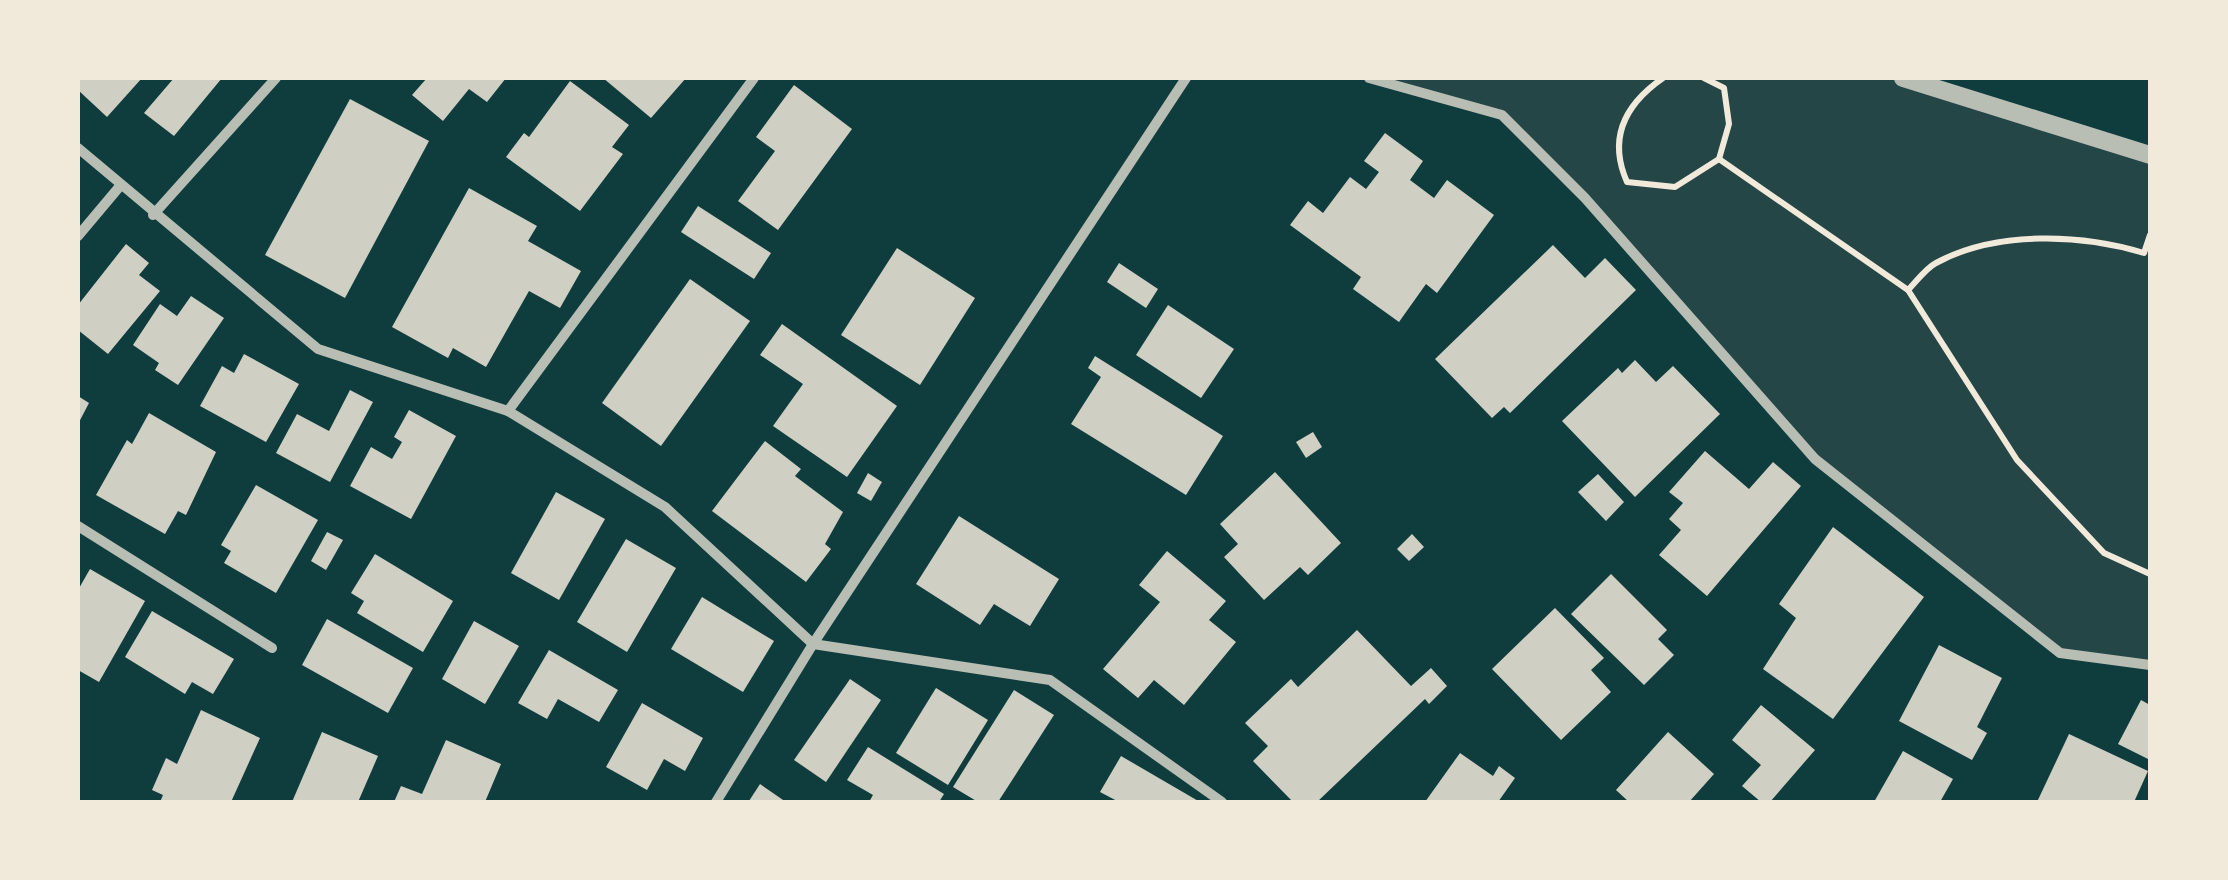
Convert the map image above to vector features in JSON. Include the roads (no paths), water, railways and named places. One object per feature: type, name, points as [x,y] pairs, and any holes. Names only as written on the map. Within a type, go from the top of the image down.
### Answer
[{"type":"street","points":[[153,215],[276,78]]},
{"type":"street","points":[[508,411],[754,78]]},
{"type":"street","points":[[716,802],[813,644],[1186,78]]},
{"type":"street","points":[[1368,78],[1502,115],[1585,198],[1815,459],[2060,653],[2150,665]]},
{"type":"street","points":[[1903,78],[2150,155]]},
{"type":"street","points":[[78,148],[153,215],[318,348],[508,411],[666,507],[813,644],[1050,680],[1222,802]]},
{"type":"street","points":[[78,236],[120,186]]},
{"type":"street","points":[[78,526],[272,648]]}]
